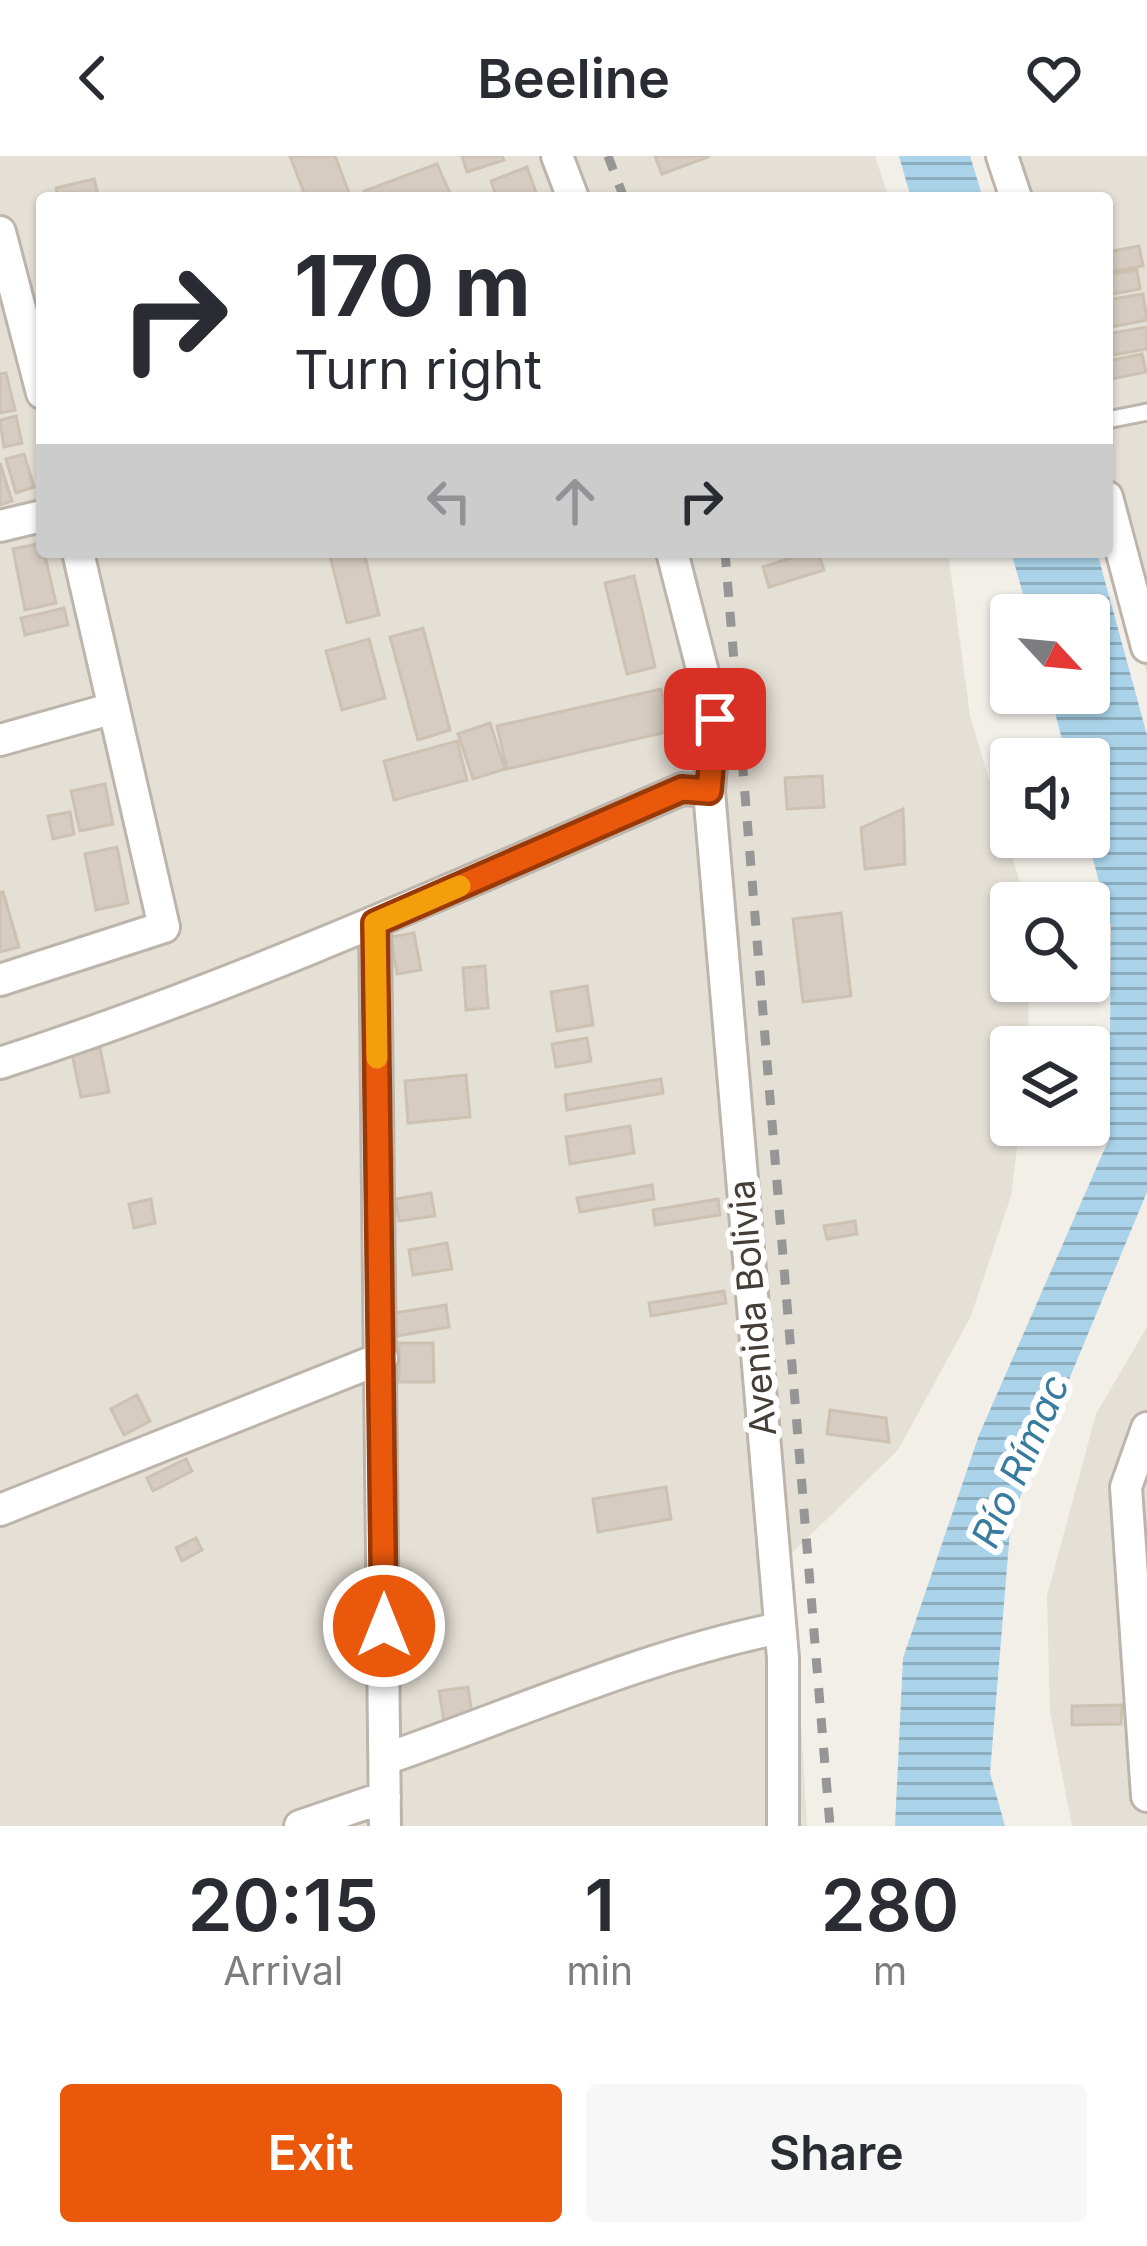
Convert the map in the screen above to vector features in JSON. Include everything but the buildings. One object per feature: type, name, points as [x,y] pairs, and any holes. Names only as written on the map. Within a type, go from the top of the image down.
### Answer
[{"type":"street","points":[[557,156],[571,192]]},
{"type":"street","points":[[1002,156],[1014,192]]},
{"type":"street","points":[[0,232],[10,296],[36,375]]},
{"type":"street","points":[[0,526],[36,517]]},
{"type":"street","points":[[1113,520],[1147,647]]},
{"type":"street","points":[[0,980],[164,927],[79,558]]},
{"type":"street","name":"Avenida Bolivia","points":[[675,558],[715,719],[709,791],[780,1628],[783,1826]]},
{"type":"street","points":[[0,740],[114,708]]},
{"type":"street","points":[[0,1064],[102,1030],[375,923],[682,789],[709,791]]},
{"type":"street","points":[[300,1826],[385,1812],[375,923]]},
{"type":"street","points":[[0,1510],[382,1358]]},
{"type":"street","points":[[1147,1428],[1136,1485],[1147,1796]]},
{"type":"street","points":[[385,1760],[631,1671],[780,1628]]},
{"type":"lane","points":[[1113,418],[1147,412]]},
{"type":"shaded area","points":[[0,156],[875,156],[887,192],[36,192],[36,558],[949,558],[970,716],[990,783],[990,858],[1013,858],[1020,882],[990,882],[990,1002],[1029,1002],[1028,1026],[990,1026],[990,1146],[1017,1146],[1011,1196],[971,1316],[898,1450],[791,1554],[807,1826],[0,1826]]},
{"type":"shaded area","points":[[988,156],[1147,156],[1147,673],[1110,558],[1113,192],[997,192]]},
{"type":"shaded area","points":[[1147,1327],[1147,1826],[1072,1826],[1050,1712],[1047,1596],[1096,1414]]},
{"type":"water","points":[[899,156],[970,156],[981,192],[909,192]]},
{"type":"water","points":[[1013,558],[1099,558],[1108,594],[1023,594]]},
{"type":"water","name":"Río Rímac","points":[[1110,600],[1147,735],[1147,1192],[1011,1519],[990,1773],[1005,1826],[895,1826],[903,1658],[979,1435],[1106,1146],[1110,1146],[1110,882],[1099,882],[1093,858],[1110,858],[1110,738],[1062,738],[1055,714],[1110,714]]},
{"type":"railway","points":[[608,156],[622,192]]},
{"type":"railway","points":[[725,558],[830,1826]]},
{"type":"slow traffic","points":[[377,1058],[375,923],[460,886]]},
{"type":"route","points":[[384,1626],[375,923],[682,789],[709,791],[715,719]]}]
